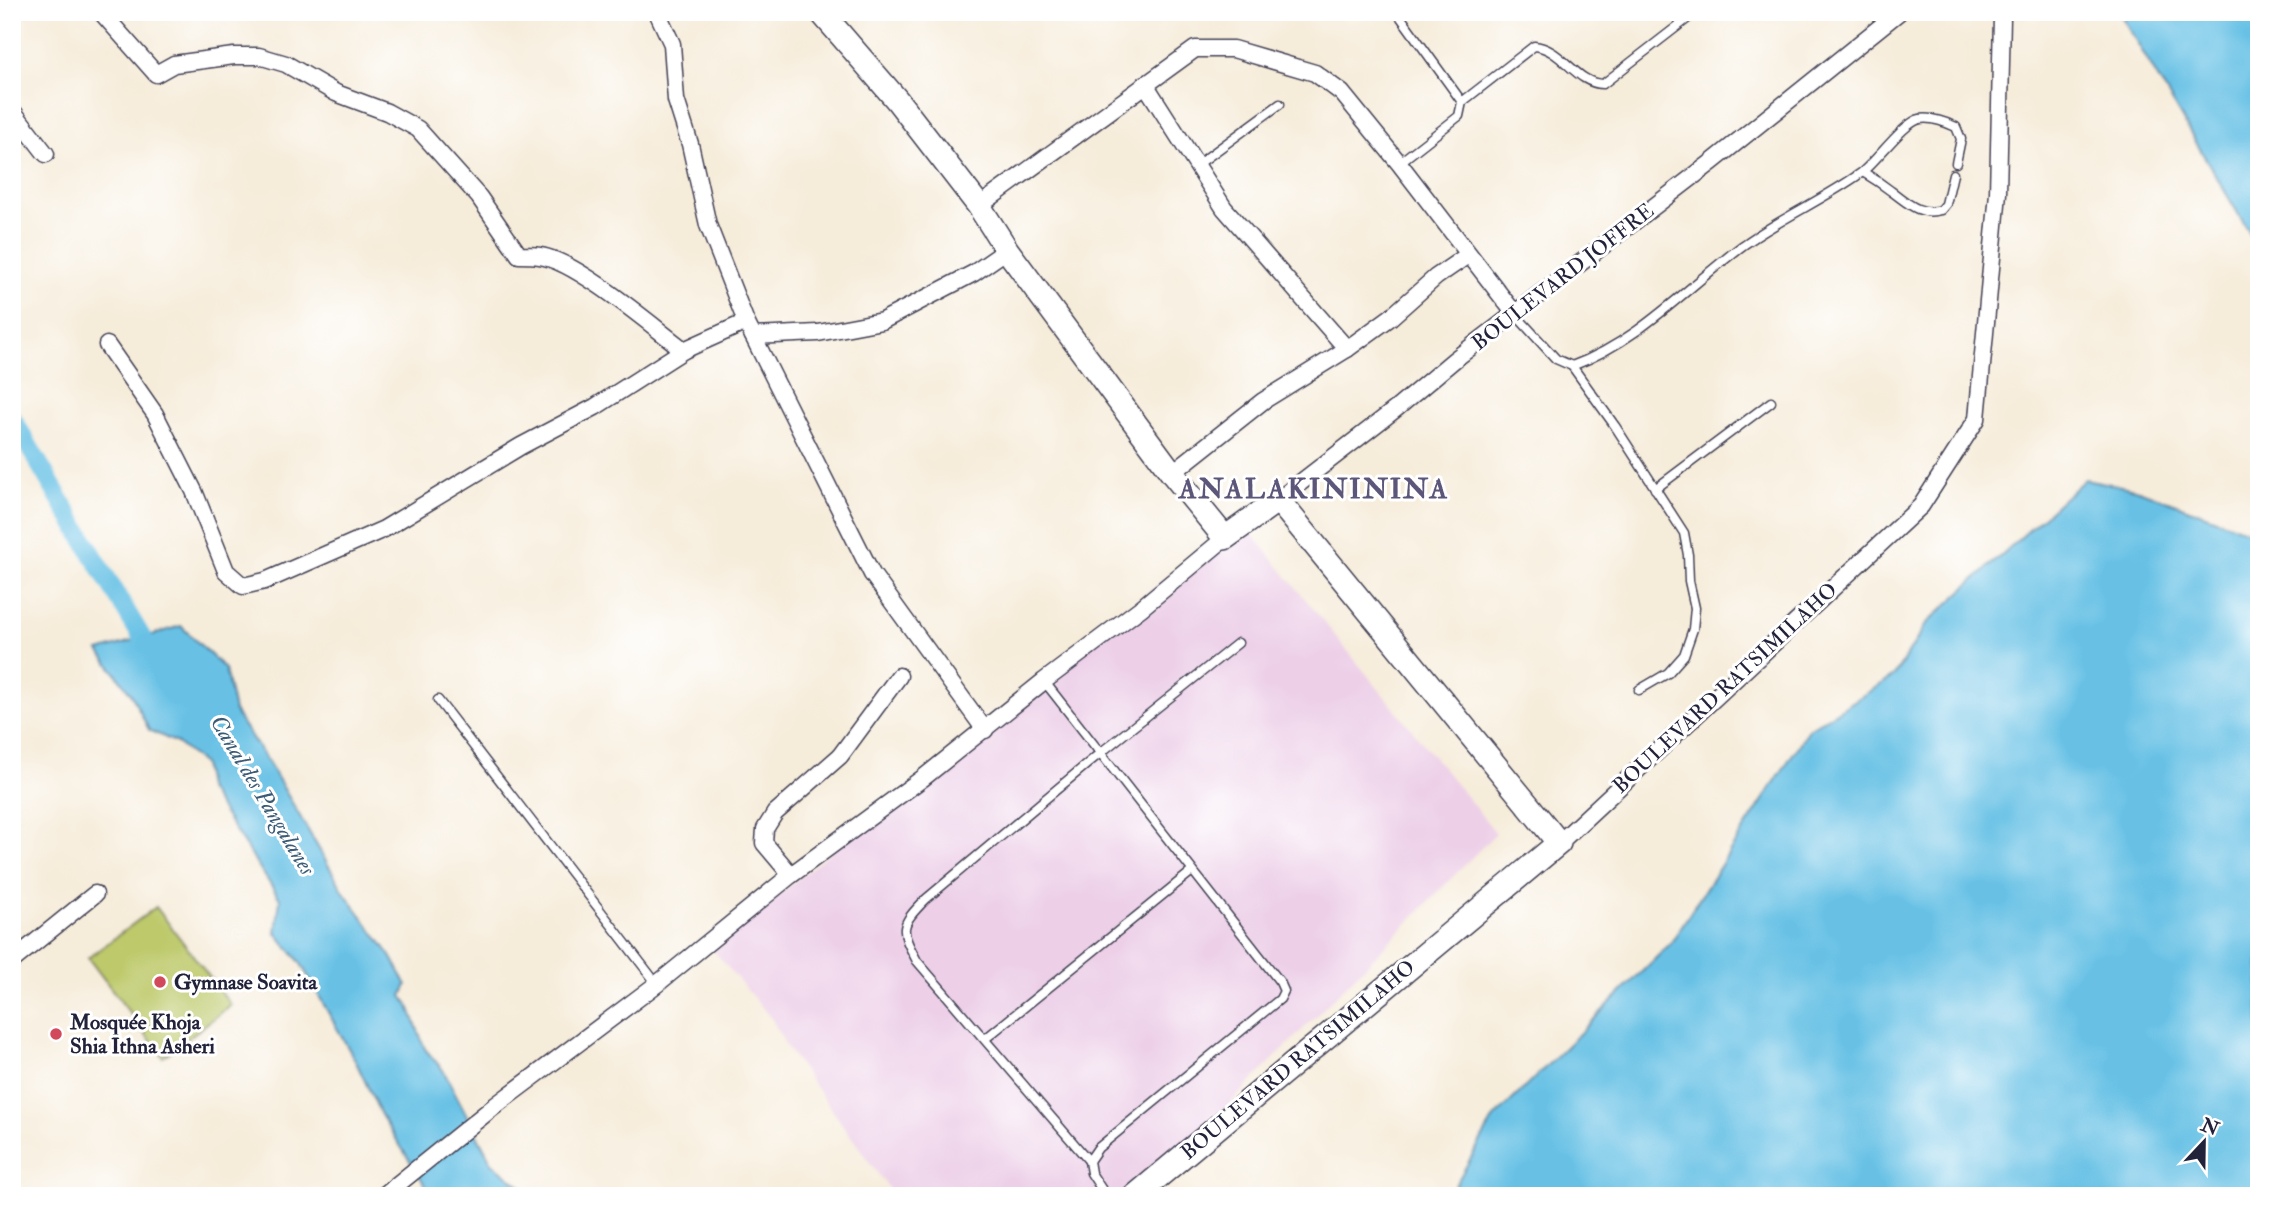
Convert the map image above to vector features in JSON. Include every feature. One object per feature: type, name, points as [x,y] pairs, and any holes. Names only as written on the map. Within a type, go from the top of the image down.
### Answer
[{"type":"street","points":[[102,12],[156,74],[174,64],[234,56],[259,56],[286,64],[336,93],[387,112],[418,129],[479,197],[519,255],[542,256],[563,264],[588,279],[684,350]]},
{"type":"street","points":[[657,12],[672,44],[676,100],[690,144],[708,225],[750,329],[872,575],[985,730]]},
{"type":"street","points":[[383,1196],[496,1105],[657,984],[791,875],[985,730],[1044,681],[1141,608],[1225,538],[1172,473],[1007,250],[979,206],[897,100],[821,12]]},
{"type":"street","name":"BOULEVARD JOFFRE","points":[[1225,538],[1278,500],[1732,146],[1899,12]]},
{"type":"street","name":"BOULEVARD RATSIMILAHO","points":[[1135,1196],[1559,843],[1921,506],[1977,419],[1998,193],[2000,12]]},
{"type":"street","points":[[979,206],[1195,49],[1233,49],[1315,73],[1342,93],[1515,314]]},
{"type":"street","points":[[1146,84],[1224,208],[1347,349]]},
{"type":"street","points":[[12,110],[46,153]]},
{"type":"street","points":[[107,345],[155,414],[194,491],[226,570],[243,586],[264,581],[384,529],[521,446],[595,407],[684,350],[750,329],[818,333],[882,321],[974,273],[1007,250]]},
{"type":"street","points":[[1172,473],[1263,401],[1347,349],[1391,317],[1436,277],[1468,255]]},
{"type":"street","points":[[1278,500],[1559,843]]},
{"type":"street","points":[[791,875],[764,843],[765,829],[775,813],[840,756],[899,676]]},
{"type":"street","points":[[12,961],[95,894]]},
{"type":"lane","points":[[1397,12],[1462,102]]},
{"type":"lane","points":[[1399,163],[1459,116],[1462,102],[1534,47],[1545,47],[1592,84],[1603,84],[1696,12]]},
{"type":"lane","points":[[1197,165],[1280,104]]},
{"type":"lane","points":[[1572,366],[1592,359],[1645,326],[1743,245],[1863,172],[1907,126],[1918,119],[1942,121],[1956,127],[1961,139],[1956,163]]},
{"type":"lane","points":[[1863,172],[1910,207],[1930,213],[1941,211],[1946,204],[1953,174]]},
{"type":"lane","points":[[1515,314],[1556,359],[1572,366],[1615,426],[1684,533],[1695,608],[1693,629],[1684,654],[1668,673],[1639,690]]},
{"type":"lane","points":[[1655,489],[1771,402]]},
{"type":"lane","points":[[1107,1196],[1091,1173],[1089,1161],[917,961],[904,936],[907,918],[926,899],[1099,754],[1238,643]]},
{"type":"lane","points":[[1044,681],[1191,872],[1280,982],[1284,991],[1280,999],[1098,1148],[1089,1161]]},
{"type":"lane","points":[[438,700],[657,984]]},
{"type":"lane","points":[[985,1039],[1191,872]]},
{"type":"shaded area","points":[[1240,519],[1496,833],[1139,1196],[894,1196],[786,1046],[772,1019],[713,950],[985,723]]},
{"type":"green space","name":"Gymnase Soavita","points":[[156,907],[231,1005],[163,1057],[88,958]]},
{"type":"water","points":[[2119,12],[2259,12],[2259,249],[2249,232]]},
{"type":"water","points":[[2085,479],[2136,489],[2259,535],[2259,1196],[1449,1196],[1494,1118],[1670,944],[1809,729],[1894,676],[1927,623]]},
{"type":"water","points":[[181,626],[225,669],[234,711],[270,765],[344,892],[391,956],[407,985],[402,996],[409,1006],[425,1049],[443,1070],[492,1163],[533,1196],[432,1196],[381,1115],[356,1062],[300,962],[276,933],[280,899],[207,788],[203,764],[177,743],[149,730],[131,694],[99,651]]},
{"type":"waterway","name":"Canal des Pangalanes","points":[[12,418],[154,658]]},
{"type":"place","name":"Gymnase Soavita","points":[[160,982]]},
{"type":"place","name":"Mosquée Khoja Shia Ithna Asheri","points":[[56,1034]]},
{"type":"district","name":"ANALAKINININA","points":[[1314,489]]}]
